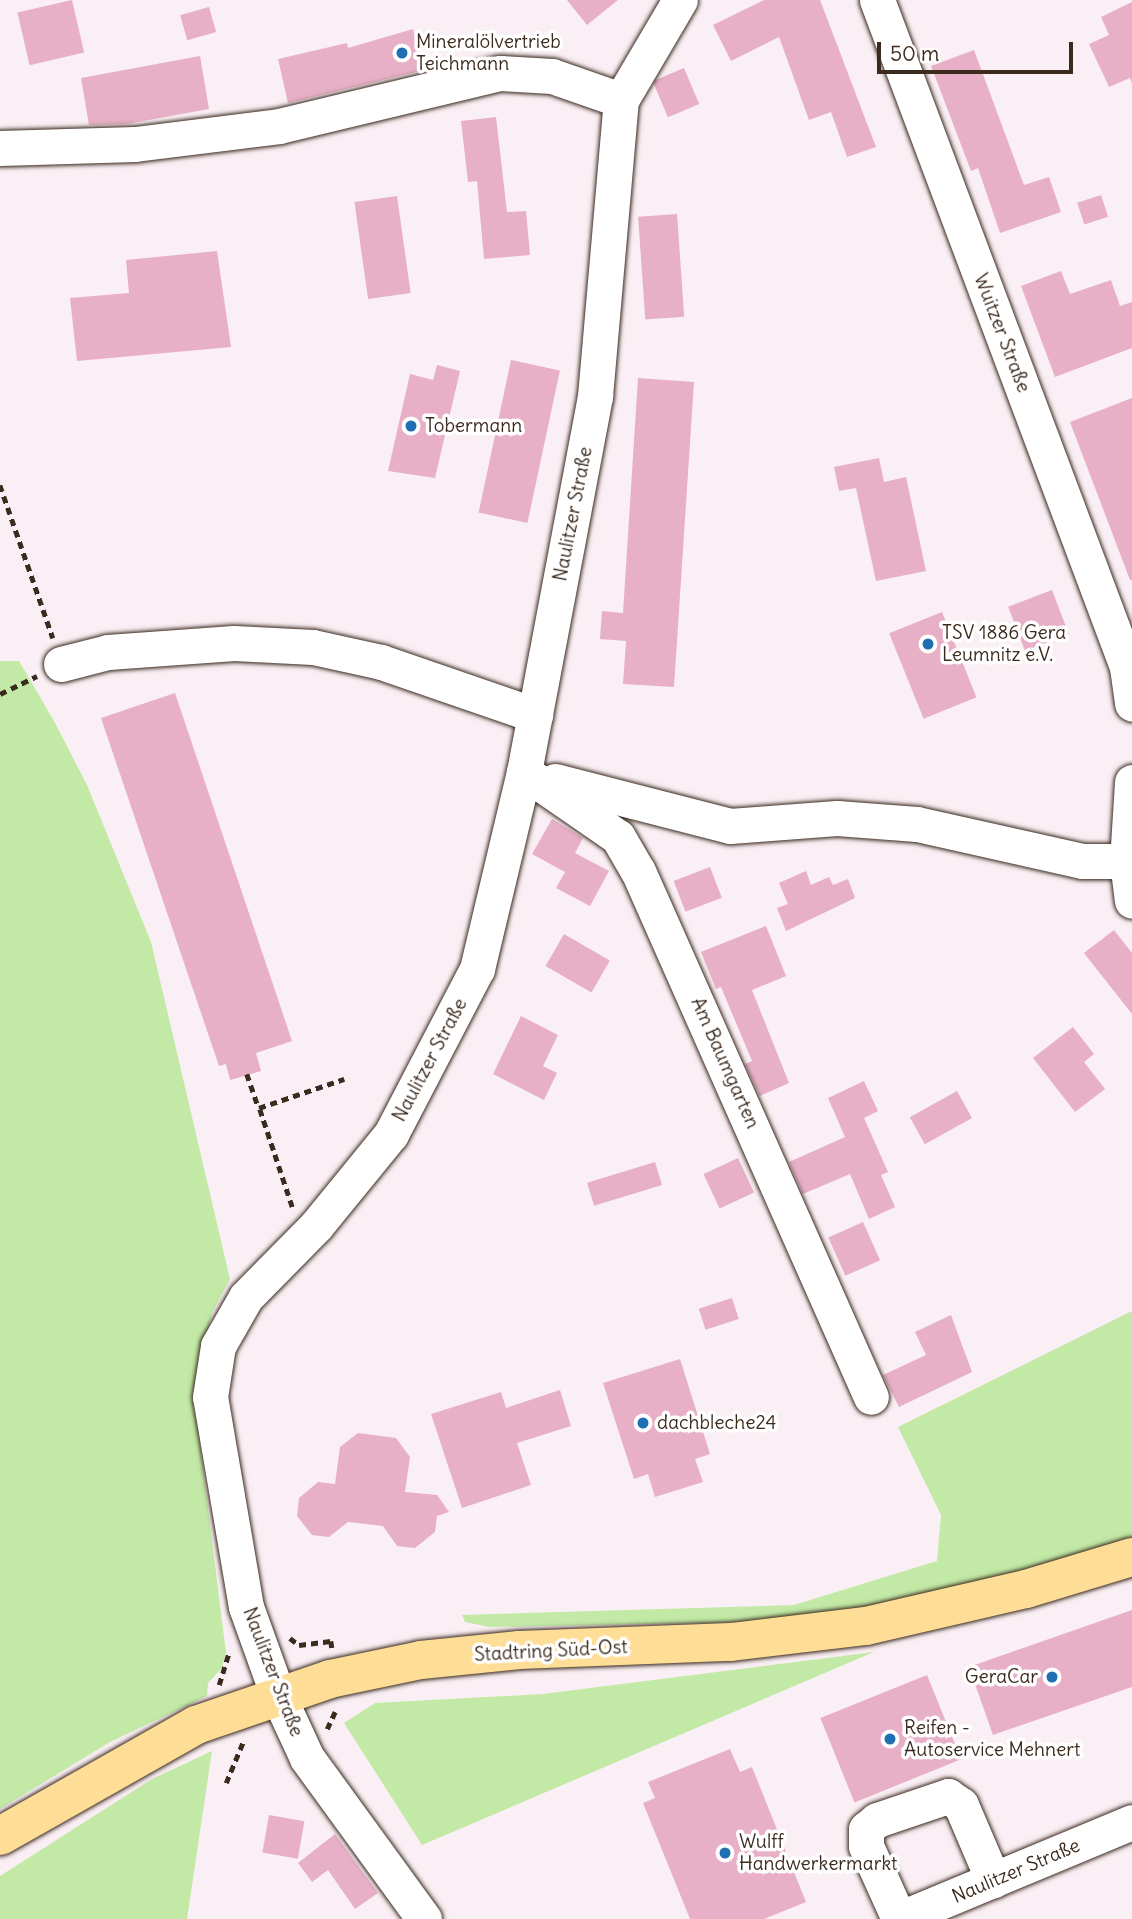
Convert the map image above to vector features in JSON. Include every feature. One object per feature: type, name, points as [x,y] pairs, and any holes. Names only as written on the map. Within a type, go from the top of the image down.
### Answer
[{"type":"main road","name":"Stadtring Süd-Ost","points":[[0,1836],[196,1725],[277,1693],[421,1660],[519,1650],[731,1642],[866,1626],[1026,1589],[1132,1557]]},
{"type":"street","name":"Wuitzer Straße","points":[[877,0],[1127,667],[1132,704]]},
{"type":"street","name":"Naulitzer Straße","points":[[424,1919],[307,1758],[277,1693],[246,1608],[210,1397],[218,1346],[246,1297],[303,1238],[391,1134],[477,969],[524,772],[595,396],[621,100],[674,3]]},
{"type":"street","points":[[0,148],[135,144],[279,126],[500,73],[552,76],[621,100]]},
{"type":"street","points":[[61,664],[108,652],[162,647],[234,643],[313,647],[381,662],[535,715]]},
{"type":"street","points":[[524,772],[651,809],[730,826],[837,818],[917,824],[1083,861],[1127,861]]},
{"type":"street","name":"Am Baumgarten","points":[[524,772],[618,837],[638,871],[871,1397]]},
{"type":"street","points":[[1132,782],[1127,861],[1132,901]]},
{"type":"street","points":[[899,1919],[866,1846],[866,1829],[877,1820],[948,1796],[961,1805],[993,1880]]},
{"type":"street","name":"Naulitzer Straße","points":[[899,1919],[1132,1822]]},
{"type":"path","points":[[0,485],[61,664],[0,694]]},
{"type":"path","points":[[247,1074],[303,1238]]},
{"type":"path","points":[[259,1108],[344,1079]]},
{"type":"green space","points":[[0,661],[19,661],[54,721],[87,785],[151,942],[230,1279],[212,1313],[199,1362],[196,1413],[226,1653],[221,1669],[208,1683],[207,1696],[110,1742],[0,1809]]},
{"type":"green space","points":[[1132,1311],[1132,1545],[806,1621],[489,1627],[465,1622],[462,1615],[794,1605],[937,1561],[941,1515],[898,1427]]},
{"type":"green space","points":[[874,1652],[422,1845],[344,1723],[375,1703],[543,1694]]},
{"type":"green space","points":[[212,1751],[187,1919],[0,1919],[0,1876],[152,1779]]},
{"type":"building","points":[[72,0],[84,53],[30,65],[17,13]]},
{"type":"building","points":[[567,0],[618,0],[587,25]]},
{"type":"building","points":[[764,0],[820,0],[876,147],[847,157],[831,112],[809,120],[779,37],[731,61],[713,25]]},
{"type":"building","points":[[1132,2],[1132,83],[1130,78],[1109,87],[1089,44],[1109,35],[1101,17]]},
{"type":"building","points":[[209,7],[216,32],[187,40],[180,15]]},
{"type":"building","points":[[413,29],[424,70],[288,103],[278,59],[347,43],[348,48]]},
{"type":"building","points":[[974,50],[1024,185],[1049,177],[1061,212],[1000,233],[978,168],[971,171],[931,66]]},
{"type":"building","points":[[200,56],[209,109],[127,124],[89,125],[81,78]]},
{"type":"building","points":[[684,68],[699,104],[668,117],[653,81]]},
{"type":"building","points":[[496,117],[507,212],[526,211],[530,255],[484,259],[477,181],[468,182],[461,121]]},
{"type":"building","points":[[1101,195],[1108,217],[1084,225],[1077,203]]},
{"type":"building","points":[[397,196],[411,293],[368,299],[354,202]]},
{"type":"building","points":[[677,214],[684,317],[645,319],[638,217]]},
{"type":"building","points":[[217,251],[231,347],[77,361],[70,298],[129,293],[126,260]]},
{"type":"building","points":[[1061,271],[1070,294],[1111,280],[1120,306],[1132,302],[1132,348],[1055,377],[1021,286]]},
{"type":"building","points":[[511,360],[560,370],[527,523],[479,513]]},
{"type":"building","points":[[437,365],[460,371],[435,478],[388,471],[410,374],[433,380]]},
{"type":"building","points":[[638,378],[694,382],[674,687],[623,684],[626,641],[600,639],[602,611],[623,613]]},
{"type":"building","points":[[1132,398],[1132,580],[1130,580],[1070,422]]},
{"type":"building","points":[[879,458],[884,482],[906,477],[926,571],[876,581],[856,488],[839,491],[834,467]]},
{"type":"building","points":[[1052,590],[1069,634],[1025,651],[1008,607]]},
{"type":"building","points":[[942,612],[976,697],[924,719],[889,633]]},
{"type":"building","points":[[175,693],[292,1041],[256,1053],[261,1071],[230,1080],[226,1064],[219,1066],[101,718]]},
{"type":"building","points":[[552,819],[583,838],[575,853],[609,871],[590,906],[556,888],[565,872],[532,854]]},
{"type":"building","points":[[710,867],[722,898],[685,912],[674,881]]},
{"type":"building","points":[[806,871],[811,885],[829,877],[833,885],[848,879],[855,898],[786,931],[777,908],[788,904],[779,883]]},
{"type":"building","points":[[766,926],[786,976],[752,990],[789,1083],[760,1096],[745,1064],[752,1061],[721,987],[716,989],[701,952]]},
{"type":"building","points":[[1114,930],[1132,953],[1132,1014],[1084,953]]},
{"type":"building","points":[[564,934],[610,960],[591,993],[546,966]]},
{"type":"building","points":[[521,1016],[558,1035],[543,1066],[557,1073],[544,1100],[493,1074]]},
{"type":"building","points":[[1073,1027],[1094,1054],[1084,1062],[1105,1089],[1075,1112],[1033,1058]]},
{"type":"building","points":[[864,1081],[878,1111],[864,1118],[888,1172],[881,1175],[895,1207],[869,1219],[850,1174],[803,1194],[789,1162],[845,1137],[828,1098]]},
{"type":"building","points":[[957,1091],[972,1118],[925,1144],[910,1117]]},
{"type":"building","points":[[738,1158],[754,1192],[720,1208],[704,1174]]},
{"type":"building","points":[[655,1162],[662,1185],[594,1206],[587,1183]]},
{"type":"building","points":[[863,1222],[880,1260],[845,1276],[828,1237]]},
{"type":"building","points":[[732,1298],[739,1319],[706,1330],[699,1309]]},
{"type":"building","points":[[951,1315],[972,1372],[899,1407],[883,1375],[926,1355],[915,1332]]},
{"type":"building","points":[[680,1359],[710,1454],[695,1459],[703,1482],[655,1497],[648,1474],[634,1479],[603,1383]]},
{"type":"building","points":[[560,1390],[571,1426],[517,1443],[531,1485],[462,1508],[431,1414],[501,1392],[506,1408]]},
{"type":"building","points":[[358,1433],[396,1438],[410,1457],[405,1492],[437,1495],[449,1512],[437,1516],[435,1532],[415,1548],[397,1546],[383,1526],[348,1522],[329,1537],[312,1535],[297,1516],[299,1498],[318,1482],[335,1484],[340,1447]]},
{"type":"building","name":"GeraCar","points":[[1132,1610],[1132,1687],[993,1735],[969,1667]]},
{"type":"building","name":"Reifen - Autoservice Mehnert","points":[[927,1675],[961,1759],[854,1802],[820,1718]]},
{"type":"building","name":"Wulff Handwerkermarkt","points":[[730,1749],[740,1772],[752,1767],[806,1902],[764,1919],[690,1919],[643,1803],[655,1798],[648,1782]]},
{"type":"building","points":[[269,1815],[304,1821],[298,1859],[262,1852]]},
{"type":"building","points":[[335,1834],[378,1893],[355,1909],[328,1870],[312,1882],[298,1863]]},
{"type":"place","name":"Mineralölvertrieb Teichmann","points":[[402,53]]},
{"type":"place","name":"Tobermann","points":[[411,426]]},
{"type":"place","name":"TSV 1886 Gera Leumnitz e.V.","points":[[928,644]]},
{"type":"place","name":"dachbleche24","points":[[643,1423]]},
{"type":"place","name":"GeraCar","points":[[1052,1677]]},
{"type":"place","name":"Reifen - Autoservice Mehnert","points":[[890,1739]]},
{"type":"place","name":"Wulff Handwerkermarkt","points":[[725,1853]]}]
